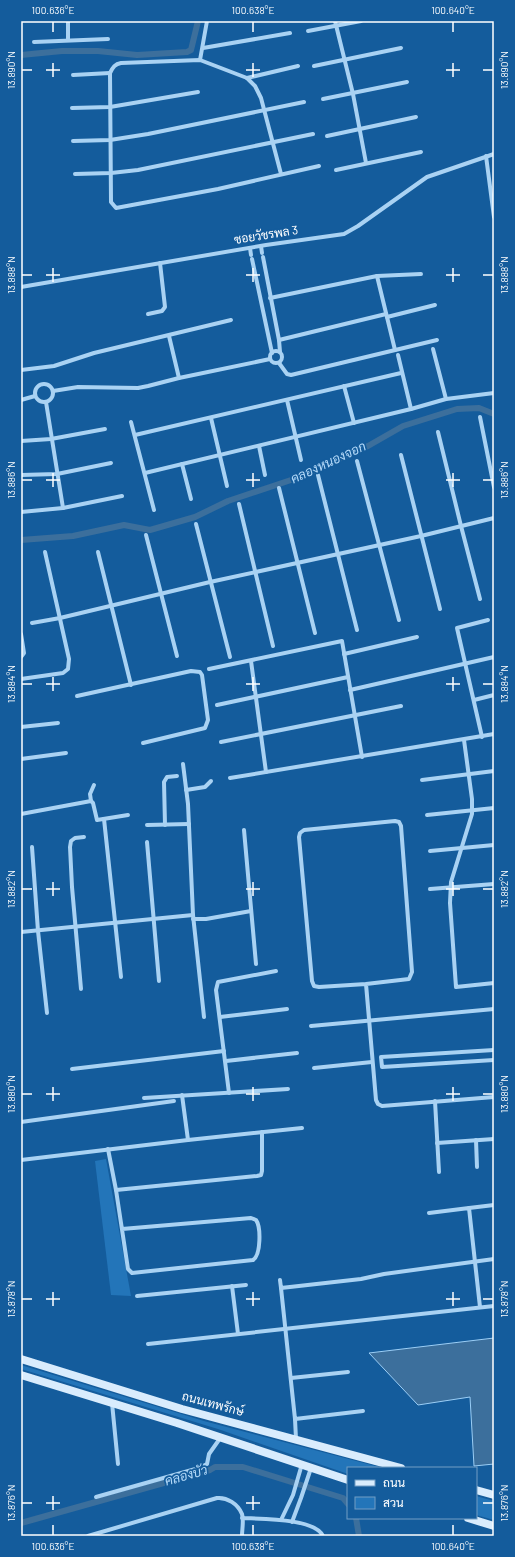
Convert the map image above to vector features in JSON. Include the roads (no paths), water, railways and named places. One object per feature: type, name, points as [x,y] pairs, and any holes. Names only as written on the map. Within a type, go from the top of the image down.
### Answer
[{"type":"main road","name":"ถนนเทพรักษ์","points":[[21,1359],[182,1409],[394,1467]]},
{"type":"main road","points":[[21,1375],[221,1437],[347,1480]]},
{"type":"main road","points":[[477,1490],[494,1495]]},
{"type":"main road","points":[[471,1519],[494,1526]]},
{"type":"street","points":[[68,21],[68,40]]},
{"type":"street","points":[[200,60],[207,21]]},
{"type":"street","points":[[308,31],[336,23],[361,21]]},
{"type":"street","points":[[336,23],[353,94],[366,163]]},
{"type":"street","points":[[203,48],[290,32]]},
{"type":"street","points":[[34,42],[108,39]]},
{"type":"street","points":[[314,66],[401,48]]},
{"type":"street","points":[[281,174],[265,111],[255,86],[247,78],[200,60],[121,63],[116,64],[110,73],[111,202],[116,208],[218,190],[319,166]]},
{"type":"street","points":[[247,78],[298,66]]},
{"type":"street","points":[[73,74],[110,73]]},
{"type":"street","points":[[323,100],[407,82]]},
{"type":"street","points":[[72,108],[110,107],[198,92]]},
{"type":"street","points":[[73,141],[110,140],[183,128],[304,102]]},
{"type":"street","points":[[327,136],[416,117]]},
{"type":"street","points":[[74,174],[111,173],[138,170],[312,134]]},
{"type":"street","points":[[336,170],[420,152]]},
{"type":"street","name":"ซอยวัชรพล 3","points":[[21,287],[261,246],[344,234],[351,231],[427,177],[494,154]]},
{"type":"street","points":[[486,156],[494,217]]},
{"type":"street","points":[[261,246],[282,359],[279,363]]},
{"type":"street","points":[[250,248],[272,353],[270,359]]},
{"type":"street","points":[[148,314],[162,311],[165,307],[160,263]]},
{"type":"street","points":[[254,267],[264,265]]},
{"type":"street","points":[[270,298],[377,276],[421,274]]},
{"type":"street","points":[[377,276],[395,350]]},
{"type":"street","points":[[279,340],[435,305]]},
{"type":"street","points":[[21,370],[54,366],[94,353],[231,320]]},
{"type":"street","points":[[169,336],[179,378]]},
{"type":"street","points":[[270,359],[274,363],[279,363],[287,374],[291,375],[437,340]]},
{"type":"street","points":[[433,349],[446,399]]},
{"type":"street","points":[[272,353],[277,351],[280,352]]},
{"type":"street","points":[[398,355],[401,373],[411,410]]},
{"type":"street","points":[[53,391],[78,387],[138,388],[270,359]]},
{"type":"street","points":[[135,434],[211,418],[401,373]]},
{"type":"street","points":[[39,385],[48,385],[53,391],[50,400],[41,402],[37,400],[34,391],[39,385]]},
{"type":"street","points":[[344,386],[354,423]]},
{"type":"street","points":[[145,473],[411,410],[446,399],[494,393]]},
{"type":"street","points":[[21,400],[35,396]]},
{"type":"street","points":[[287,400],[301,460]]},
{"type":"street","points":[[46,402],[63,508]]},
{"type":"street","points":[[480,417],[494,488]]},
{"type":"street","points":[[211,418],[227,486]]},
{"type":"street","points":[[131,422],[154,510]]},
{"type":"street","points":[[21,441],[51,439],[105,429]]},
{"type":"street","points":[[438,432],[480,600]]},
{"type":"street","points":[[258,446],[265,475]]},
{"type":"street","points":[[401,455],[440,609]]},
{"type":"street","points":[[357,462],[398,620]]},
{"type":"street","points":[[21,475],[57,474],[111,463]]},
{"type":"street","points":[[182,464],[191,499]]},
{"type":"street","points":[[318,475],[356,630]]},
{"type":"street","points":[[279,488],[296,562],[315,633]]},
{"type":"street","points":[[21,512],[63,508],[122,496]]},
{"type":"street","points":[[239,504],[273,646]]},
{"type":"street","points":[[32,623],[60,618],[255,571],[421,536],[494,518]]},
{"type":"street","points":[[196,524],[230,657]]},
{"type":"street","points":[[146,535],[177,656]]},
{"type":"street","points":[[21,679],[63,673],[68,669],[69,658],[45,552]]},
{"type":"street","points":[[98,552],[130,685]]},
{"type":"street","points":[[482,737],[457,628],[488,620]]},
{"type":"street","points":[[21,634],[24,653],[21,657]]},
{"type":"street","points":[[344,654],[417,637]]},
{"type":"street","points":[[209,670],[342,641],[362,757]]},
{"type":"street","points":[[350,690],[494,657]]},
{"type":"street","points":[[251,661],[266,772]]},
{"type":"street","points":[[77,696],[191,671],[197,671],[202,675],[208,720],[205,728],[143,743]]},
{"type":"street","points":[[217,705],[348,677]]},
{"type":"street","points":[[474,700],[494,695]]},
{"type":"street","points":[[221,742],[401,706]]},
{"type":"street","points":[[21,728],[58,722]]},
{"type":"street","points":[[230,778],[494,734]]},
{"type":"street","points":[[464,740],[472,799],[472,810],[451,882],[450,904],[456,986],[494,984]]},
{"type":"street","points":[[21,759],[66,753]]},
{"type":"street","points":[[183,764],[189,824],[193,917],[204,1016]]},
{"type":"street","points":[[422,780],[494,771]]},
{"type":"street","points":[[165,825],[164,782],[167,778],[177,776]]},
{"type":"street","points":[[186,790],[205,787],[211,781]]},
{"type":"street","points":[[94,785],[90,794],[90,801],[93,803],[96,818],[99,820],[128,816]]},
{"type":"street","points":[[21,814],[90,801]]},
{"type":"street","points":[[427,815],[494,808]]},
{"type":"street","points":[[104,819],[121,977]]},
{"type":"street","points":[[394,821],[399,822],[401,826],[411,976],[409,979],[366,984],[314,986],[312,981],[299,837],[300,833],[304,830],[394,821]]},
{"type":"street","points":[[146,826],[189,824]]},
{"type":"street","points":[[244,830],[256,964]]},
{"type":"street","points":[[81,989],[70,847],[71,841],[75,838],[84,837]]},
{"type":"street","points":[[147,842],[159,981]]},
{"type":"street","points":[[430,851],[494,845]]},
{"type":"street","points":[[32,847],[38,931],[47,1013]]},
{"type":"street","points":[[430,889],[494,884]]},
{"type":"street","points":[[21,932],[76,928],[153,919],[193,917],[206,919],[251,912]]},
{"type":"street","points":[[229,1093],[216,990],[218,982],[276,971]]},
{"type":"street","points":[[366,984],[372,1062],[376,1100],[378,1104],[382,1106],[494,1097]]},
{"type":"street","points":[[220,1017],[287,1009]]},
{"type":"street","points":[[311,1026],[494,1009]]},
{"type":"street","points":[[494,1050],[381,1056],[382,1067],[494,1060]]},
{"type":"street","points":[[72,1069],[224,1051]]},
{"type":"street","points":[[469,1052],[469,1062]]},
{"type":"street","points":[[226,1061],[297,1053]]},
{"type":"street","points":[[314,1068],[372,1062]]},
{"type":"street","points":[[144,1098],[288,1089]]},
{"type":"street","points":[[182,1095],[188,1140]]},
{"type":"street","points":[[21,1122],[174,1101]]},
{"type":"street","points":[[435,1102],[439,1172]]},
{"type":"street","points":[[21,1160],[302,1128]]},
{"type":"street","points":[[116,1190],[261,1175],[262,1132]]},
{"type":"street","points":[[437,1143],[494,1138]]},
{"type":"street","points":[[476,1140],[477,1167]]},
{"type":"street","points":[[108,1149],[128,1268],[132,1273],[253,1260],[257,1258],[258,1254],[259,1224],[256,1220],[251,1218],[122,1229]]},
{"type":"street","points":[[429,1213],[494,1205]]},
{"type":"street","points":[[469,1208],[480,1307]]},
{"type":"street","points":[[281,1288],[361,1279],[384,1274],[494,1259]]},
{"type":"street","points":[[280,1280],[296,1440]]},
{"type":"street","points":[[137,1296],[246,1285]]},
{"type":"street","points":[[232,1286],[238,1334]]},
{"type":"street","points":[[148,1344],[494,1306]]},
{"type":"street","points":[[291,1378],[348,1372]]},
{"type":"street","points":[[112,1403],[118,1464]]},
{"type":"street","points":[[295,1419],[363,1410]]},
{"type":"street","points":[[96,1497],[199,1468],[207,1464],[209,1454],[221,1437]]},
{"type":"street","points":[[281,1520],[293,1495],[302,1464]]},
{"type":"street","points":[[292,1522],[311,1467]]},
{"type":"street","points":[[88,1536],[223,1497],[235,1504],[242,1515],[242,1536]]},
{"type":"street","points":[[242,1518],[281,1520],[306,1524],[317,1529],[323,1536]]},
{"type":"waterway","points":[[21,55],[62,51],[98,51],[137,55],[187,52],[191,50],[198,21]]},
{"type":"waterway","name":"คลองหนองจอก","points":[[21,540],[73,536],[124,525],[150,530],[195,517],[228,501],[303,476],[368,446],[403,426],[457,409],[479,408],[494,414]]},
{"type":"waterway","name":"คลองบัว","points":[[21,1523],[210,1470],[215,1467],[243,1467],[343,1498],[347,1503]]},
{"type":"waterway","name":"คลองบัว","points":[[356,1519],[359,1536]]}]
